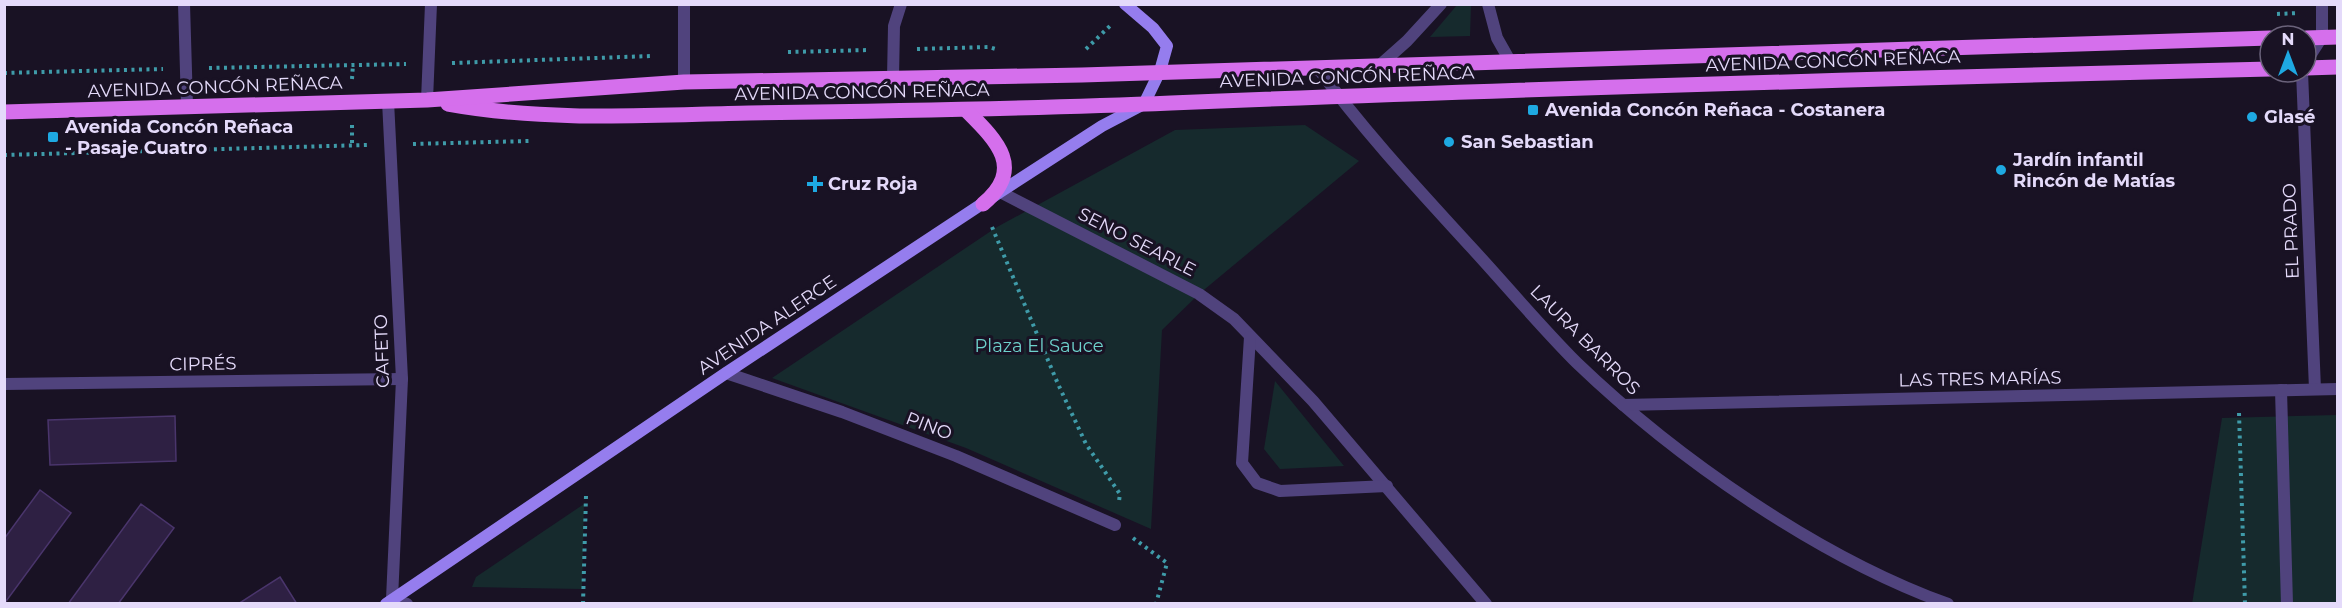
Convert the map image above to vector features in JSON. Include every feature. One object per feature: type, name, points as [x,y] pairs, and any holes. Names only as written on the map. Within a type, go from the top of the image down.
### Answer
[{"type":"main road","name":"AVENIDA CONCÓN REÑACA","points":[[4,112],[187,105],[427,100],[684,82],[1317,67],[2258,38]]},
{"type":"main road","points":[[2318,68],[2337,67]]},
{"type":"main road","name":"AVENIDA CONCÓN REÑACA","points":[[427,100],[477,109],[610,116],[966,110],[1339,95],[2258,69]]},
{"type":"main road","points":[[966,110],[996,141],[1003,153],[1005,168],[1002,182],[983,204]]},
{"type":"street","points":[[184,4],[187,105]]},
{"type":"street","points":[[427,100],[431,4]]},
{"type":"street","points":[[684,4],[682,55],[684,82]]},
{"type":"street","points":[[893,78],[894,26],[901,4]]},
{"type":"street","points":[[1380,65],[1407,41],[1440,4]]},
{"type":"street","points":[[1488,4],[1497,38],[1510,61]]},
{"type":"street","points":[[2318,50],[2330,37],[2322,4]]},
{"type":"street","points":[[1127,6],[1153,28],[1167,46],[1160,71],[1144,104]]},
{"type":"street","name":"LAURA BARROS","points":[[1317,67],[1444,218],[1575,361],[1623,405],[1734,490],[1819,542],[1912,591],[1948,603]]},
{"type":"street","name":"EL PRADO","points":[[2302,84],[2315,389]]},
{"type":"street","name":"CAFETO","points":[[388,101],[402,379],[389,601]]},
{"type":"street","name":"AVENIDA ALERCE","points":[[389,601],[726,373],[1000,192],[1102,126],[1144,104]]},
{"type":"street","name":"SENO SEARLE","points":[[1000,192],[1199,294],[1234,319],[1312,401],[1486,603]]},
{"type":"street","points":[[1250,337],[1242,463],[1257,483],[1280,491],[1387,486]]},
{"type":"street","name":"PINO","points":[[726,373],[842,412],[956,456],[1115,525]]},
{"type":"street","name":"CIPRÉS","points":[[4,384],[402,379]]},
{"type":"street","name":"LAS TRES MARÍAS","points":[[1623,405],[2337,389]]},
{"type":"street","points":[[2281,390],[2287,603]]},
{"type":"street","points":[[389,601],[407,603]]},
{"type":"path","points":[[1075,50],[1086,49],[1127,6]]},
{"type":"path","points":[[787,52],[989,47],[1000,50]]},
{"type":"path","points":[[4,73],[682,55]]},
{"type":"path","points":[[1000,249],[1086,444]]},
{"type":"path","points":[[2239,391],[2245,603]]},
{"type":"path","points":[[583,603],[587,469]]},
{"type":"green space","points":[[1457,5],[1471,5],[1470,36],[1430,37]]},
{"type":"green space","name":"Plaza El Sauce","points":[[1305,125],[1359,161],[1199,294],[1162,330],[1151,529],[966,448],[772,378],[997,227],[1175,130]]},
{"type":"green space","points":[[1275,381],[1344,466],[1280,469],[1264,449]]},
{"type":"green space","points":[[2337,415],[2337,603],[2192,604],[2222,418]]},
{"type":"green space","points":[[584,504],[582,589],[472,587],[476,577]]},
{"type":"building","points":[[175,416],[176,461],[50,465],[48,420]]},
{"type":"building","points":[[40,490],[71,513],[4,604],[4,539]]},
{"type":"building","points":[[141,504],[174,528],[118,604],[68,604]]},
{"type":"building","points":[[280,577],[297,604],[238,604]]},
{"type":"place","name":"Avenida Concón Reñaca - Costanera","points":[[1533,110]]},
{"type":"place","name":"Glasé","points":[[2252,117]]},
{"type":"place","name":"Avenida Concón Reñaca - Pasaje Cuatro","points":[[53,137]]},
{"type":"place","name":"San Sebastian","points":[[1449,142]]},
{"type":"place","name":"Jardín infantil Rincón de Matías","points":[[2001,170]]},
{"type":"place","name":"Cruz Roja","points":[[815,184]]}]
